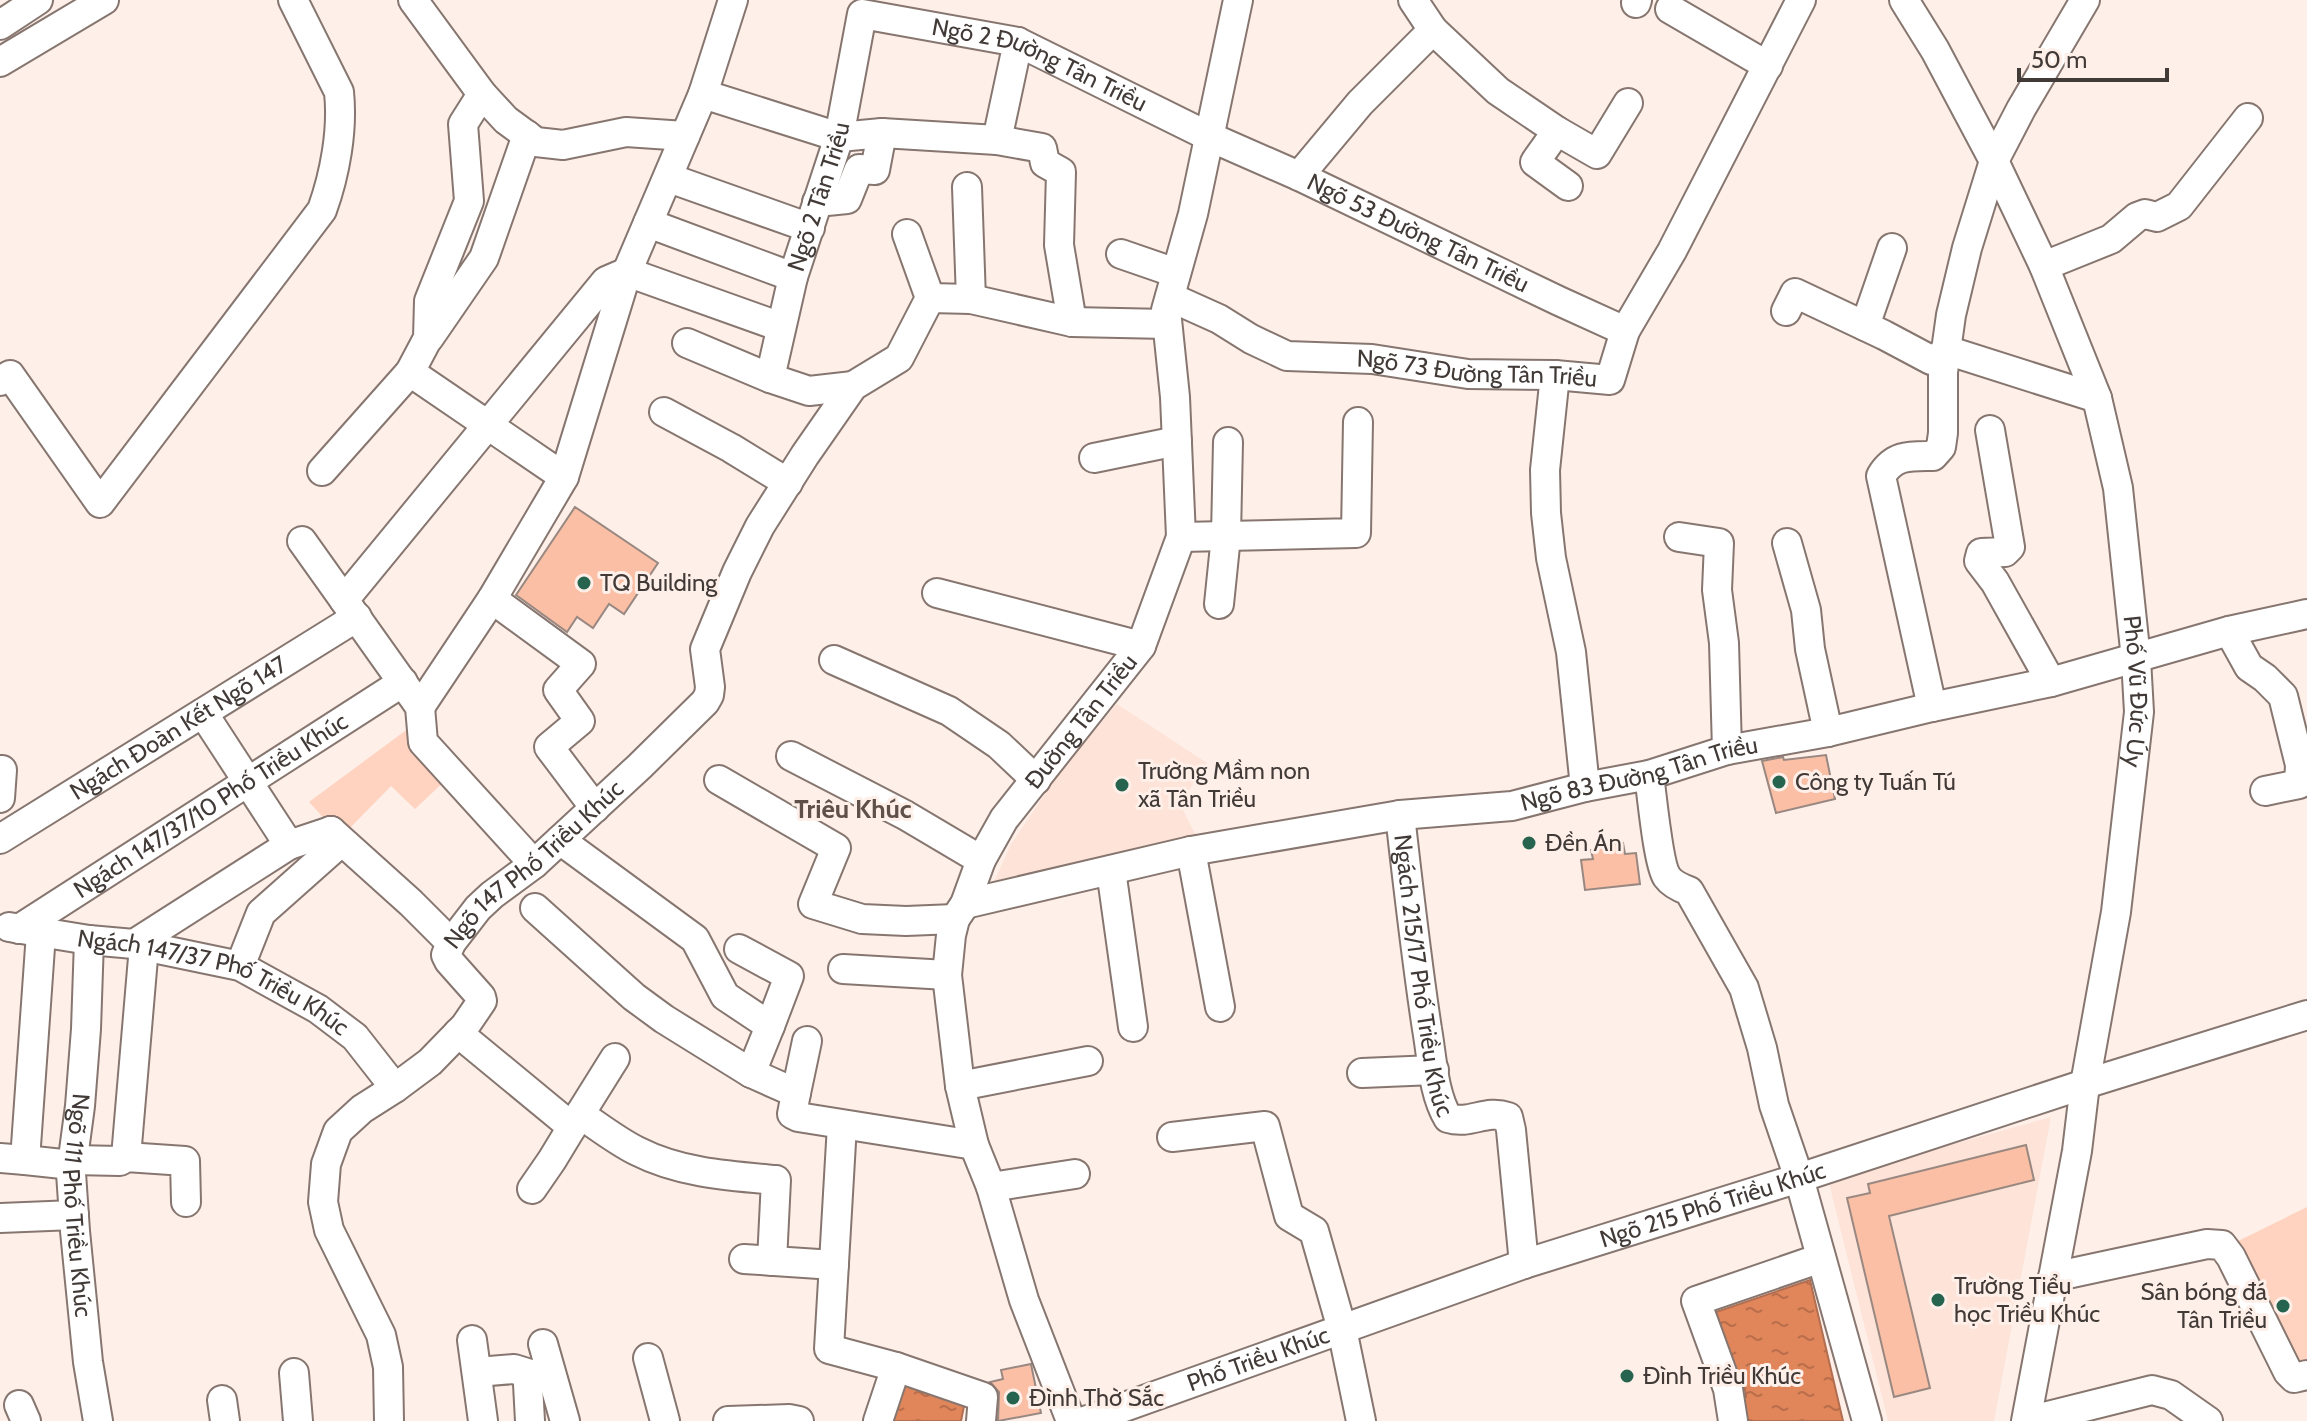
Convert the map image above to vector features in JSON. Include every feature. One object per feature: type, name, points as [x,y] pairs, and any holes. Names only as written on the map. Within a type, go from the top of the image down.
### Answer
[{"type":"street","points":[[0,25],[38,0]]},
{"type":"street","points":[[0,62],[104,0]]},
{"type":"street","points":[[0,381],[10,375],[100,503],[322,210],[334,165],[339,92],[293,0]]},
{"type":"street","points":[[413,0],[482,94],[506,120],[536,142],[563,145],[626,132],[685,136]]},
{"type":"street","points":[[420,707],[492,599],[564,477],[627,272],[703,94],[733,0]]},
{"type":"street","name":"Đường Tân Triều","points":[[1071,1421],[1024,1300],[991,1187],[974,1145],[960,1086],[947,975],[951,935],[981,860],[1004,819],[1141,646],[1181,537],[1171,298],[1210,137],[1238,0]]},
{"type":"street","points":[[1413,0],[1433,30],[1498,91],[1597,154],[1628,103]]},
{"type":"street","name":"Ngõ 73 Đường Tân Triều","points":[[1121,254],[1171,298],[1219,319],[1287,356],[1372,359],[1468,374],[1555,375],[1610,380],[1625,331],[1672,251],[1801,0]]},
{"type":"street","name":"Phố Vũ Đức Úy","points":[[1904,0],[1935,50],[1994,161],[2044,266],[2097,398],[2118,488],[2136,659],[2139,712],[2118,897],[2085,1084],[2077,1151],[2027,1421]]},
{"type":"street","points":[[1932,707],[1881,476],[1895,460],[1904,456],[1933,456],[1941,447],[1943,372],[1951,315],[1967,248],[1994,161],[2085,0]]},
{"type":"street","points":[[1670,9],[1768,66]]},
{"type":"street","name":"Ngõ 2 Đường Tân Triều","points":[[862,14],[1018,42],[1210,137]]},
{"type":"street","name":"Ngõ 2 Tân Triều","points":[[770,378],[793,277],[839,137],[862,14]]},
{"type":"street","points":[[1299,176],[1360,103],[1433,30]]},
{"type":"street","points":[[997,140],[1018,42]]},
{"type":"street","points":[[428,338],[429,301],[469,201],[463,124],[482,94]]},
{"type":"street","points":[[703,94],[839,137],[882,133],[997,140],[1042,148],[1045,163],[1061,172],[1059,245],[1072,322]]},
{"type":"street","points":[[2044,266],[2111,239],[2137,217],[2145,214],[2157,217],[2179,206],[2248,118]]},
{"type":"street","points":[[1557,131],[1535,162],[1568,186]]},
{"type":"street","points":[[669,178],[813,215],[847,199],[859,169],[875,170],[882,133]]},
{"type":"street","points":[[322,471],[410,372],[428,338],[484,258],[527,135]]},
{"type":"street","name":"Ngõ 53 Đường Tân Triều","points":[[1210,137],[1625,331]]},
{"type":"street","points":[[967,187],[971,299]]},
{"type":"street","points":[[648,223],[793,277]]},
{"type":"street","points":[[687,343],[809,391],[853,386],[899,358],[930,298],[907,234]]},
{"type":"street","points":[[1865,326],[1892,248]]},
{"type":"street","points":[[627,272],[781,327]]},
{"type":"street","name":"Ngách Đoàn Kết Ngõ 147","points":[[0,839],[203,713],[350,609],[488,423],[606,281],[627,272]]},
{"type":"street","points":[[1786,311],[1795,293],[1931,360],[1937,359],[1946,350]]},
{"type":"street","points":[[930,298],[971,299],[1072,322],[1171,298]]},
{"type":"street","points":[[1946,350],[2097,398]]},
{"type":"street","points":[[410,372],[564,477]]},
{"type":"street","points":[[1555,375],[1545,470],[1546,513],[1551,558],[1571,652],[1585,787]]},
{"type":"street","name":"Ngõ 147 Phố Triều Khúc","points":[[389,1421],[388,1367],[381,1335],[329,1230],[323,1202],[326,1164],[338,1131],[362,1109],[430,1062],[479,1006],[481,997],[447,958],[451,943],[478,908],[534,864],[595,808],[695,713],[709,695],[710,680],[705,654],[709,638],[743,560],[760,526],[853,386]]},
{"type":"street","points":[[664,412],[788,483]]},
{"type":"street","points":[[1181,537],[1356,533],[1358,422]]},
{"type":"street","points":[[1990,430],[2010,547],[2005,552],[1981,553],[1979,561],[1995,582],[2051,682]]},
{"type":"street","points":[[1094,458],[1177,441]]},
{"type":"street","points":[[1219,604],[1226,536],[1228,442]]},
{"type":"street","points":[[1679,537],[1719,543],[1717,590],[1724,643],[1727,750]]},
{"type":"street","points":[[302,541],[420,707],[423,742],[534,864]]},
{"type":"street","points":[[1787,543],[1806,610],[1810,649],[1828,732]]},
{"type":"street","points":[[937,593],[1141,646]]},
{"type":"street","points":[[492,599],[581,664],[558,690],[580,721],[549,747],[595,808]]},
{"type":"street","name":"Ngõ 83 Đường Tân Triều","points":[[719,780],[836,848],[813,904],[862,919],[906,921],[960,911],[1191,851],[1400,815],[1512,806],[1585,787],[1649,775],[1727,750],[1828,732],[2051,682],[2229,631],[2307,614]]},
{"type":"street","points":[[2229,631],[2249,667],[2283,696],[2300,765],[2299,784],[2265,791]]},
{"type":"street","points":[[834,660],[949,711],[999,745],[1036,780]]},
{"type":"street","name":"Ngách 147/37/10 Phố Triều Khúc","points":[[20,929],[403,682]]},
{"type":"street","points":[[203,713],[289,845]]},
{"type":"street","points":[[791,756],[905,815],[981,860]]},
{"type":"street","points":[[0,798],[2,770]]},
{"type":"street","points":[[1649,775],[1666,876],[1689,891],[1744,988],[1762,1048],[1774,1105],[1799,1178],[1867,1421]]},
{"type":"street","name":"Ngách 215/17 Phố Triều Khúc","points":[[1400,815],[1414,943],[1443,1110],[1448,1118],[1466,1121],[1487,1114],[1508,1117],[1524,1264]]},
{"type":"street","points":[[126,1157],[139,945],[289,845],[331,831]]},
{"type":"street","points":[[331,831],[451,943]]},
{"type":"street","points":[[240,966],[261,913],[333,849],[331,831]]},
{"type":"street","points":[[560,840],[695,939],[725,996],[770,1026]]},
{"type":"street","points":[[1191,851],[1220,1007]]},
{"type":"street","points":[[1111,870],[1133,1027]]},
{"type":"street","points":[[535,908],[634,997],[664,1019],[751,1073],[796,1093]]},
{"type":"street","points":[[20,929],[13,1159],[72,1163],[120,1161],[126,1157],[185,1161],[186,1202]]},
{"type":"street","name":"Ngách 147/37 Phố Triều Khúc","points":[[20,929],[139,945],[240,966],[318,1009],[355,1037],[395,1088]]},
{"type":"street","name":"Ngõ 111 Phố Triều Khúc","points":[[89,940],[86,1029],[72,1163],[88,1362],[98,1421]]},
{"type":"street","points":[[739,949],[789,976],[751,1073]]},
{"type":"street","points":[[843,969],[947,975]]},
{"type":"street","name":"Ngõ 215 Phố Triều Khúc","points":[[1342,1329],[1524,1264],[2307,1015]]},
{"type":"street","points":[[458,1033],[576,1121],[636,1150],[663,1162],[708,1173],[776,1180],[758,1260],[834,1265]]},
{"type":"street","points":[[807,1041],[792,1114],[803,1119],[974,1145]]},
{"type":"street","points":[[532,1189],[615,1058]]},
{"type":"street","points":[[960,1086],[1088,1061]]},
{"type":"street","points":[[1362,1073],[1434,1070]]},
{"type":"street","points":[[842,1125],[829,1349],[896,1367],[983,1397],[981,1421]]},
{"type":"street","points":[[1172,1137],[1265,1126],[1289,1216],[1314,1231],[1342,1329]]},
{"type":"street","points":[[991,1187],[1075,1174]]},
{"type":"street","points":[[0,1218],[74,1215]]},
{"type":"street","points":[[2053,1277],[2207,1244],[2222,1245],[2231,1257],[2288,1372],[2294,1378],[2307,1375]]},
{"type":"street","points":[[1733,1421],[1728,1389],[1696,1301],[1821,1258]]},
{"type":"street","name":"Phố Triều Khúc","points":[[1085,1421],[1342,1329],[1361,1421]]},
{"type":"street","points":[[472,1340],[483,1421]]},
{"type":"street","points":[[530,1421],[541,1382],[543,1344]]},
{"type":"street","points":[[648,1358],[665,1421]]},
{"type":"street","points":[[878,1421],[896,1367]]},
{"type":"street","points":[[477,1372],[514,1369],[541,1382],[565,1421]]},
{"type":"street","points":[[294,1373],[298,1421]]},
{"type":"street","points":[[2027,1421],[2152,1390],[2171,1395],[2208,1421]]},
{"type":"street","points":[[728,1421],[792,1420]]},
{"type":"shaded area","name":"Trường Mầm non xã Tân Triều","points":[[1117,704],[1207,763],[1180,804],[1197,838],[993,884],[1011,844],[1064,766]]},
{"type":"shaded area","points":[[409,728],[450,776],[415,809],[391,786],[341,837],[309,802]]},
{"type":"shaded area","name":"Trường Tiểu học Triều Khúc","points":[[2051,1117],[1994,1421],[1888,1421],[1828,1179]]},
{"type":"shaded area","name":"Sân bóng đá Tân Triều","points":[[2307,1207],[2307,1366],[2292,1374],[2230,1245]]},
{"type":"water","points":[[1810,1280],[1843,1421],[1741,1421],[1738,1399],[1746,1397],[1743,1375],[1735,1377],[1713,1313]]},
{"type":"water","points":[[896,1378],[967,1391],[961,1421],[885,1421]]},
{"type":"building","name":"TQ Building","points":[[575,507],[658,563],[624,614],[609,604],[593,628],[577,617],[567,632],[516,595]]},
{"type":"building","points":[[1826,755],[1835,799],[1776,813],[1762,761]]},
{"type":"building","points":[[1623,843],[1625,854],[1636,853],[1640,884],[1585,890],[1581,860],[1593,859],[1591,850]]},
{"type":"building","points":[[2026,1145],[2034,1180],[1889,1216],[1930,1388],[1894,1397],[1847,1198],[1870,1193],[1868,1184]]},
{"type":"building","name":"Đình Thờ Sắc","points":[[1031,1364],[1041,1413],[998,1421],[999,1392],[990,1382],[1003,1379],[1001,1370]]},
{"type":"place","name":"TQ Building","points":[[584,583]]},
{"type":"place","name":"Công ty Tuấn Tú","points":[[1779,782]]},
{"type":"place","name":"Trường Mầm non xã Tân Triều","points":[[1122,785]]},
{"type":"place","name":"Đền Án","points":[[1529,843]]},
{"type":"place","name":"Trường Tiểu học Triều Khúc","points":[[1938,1300]]},
{"type":"place","name":"Sân bóng đá Tân Triều","points":[[2283,1306]]},
{"type":"place","name":"Đình Triều Khúc","points":[[1627,1376]]},
{"type":"place","name":"Đình Thờ Sắc","points":[[1013,1398]]},
{"type":"district","name":"Triêu Khúc","points":[[853,809]]}]
